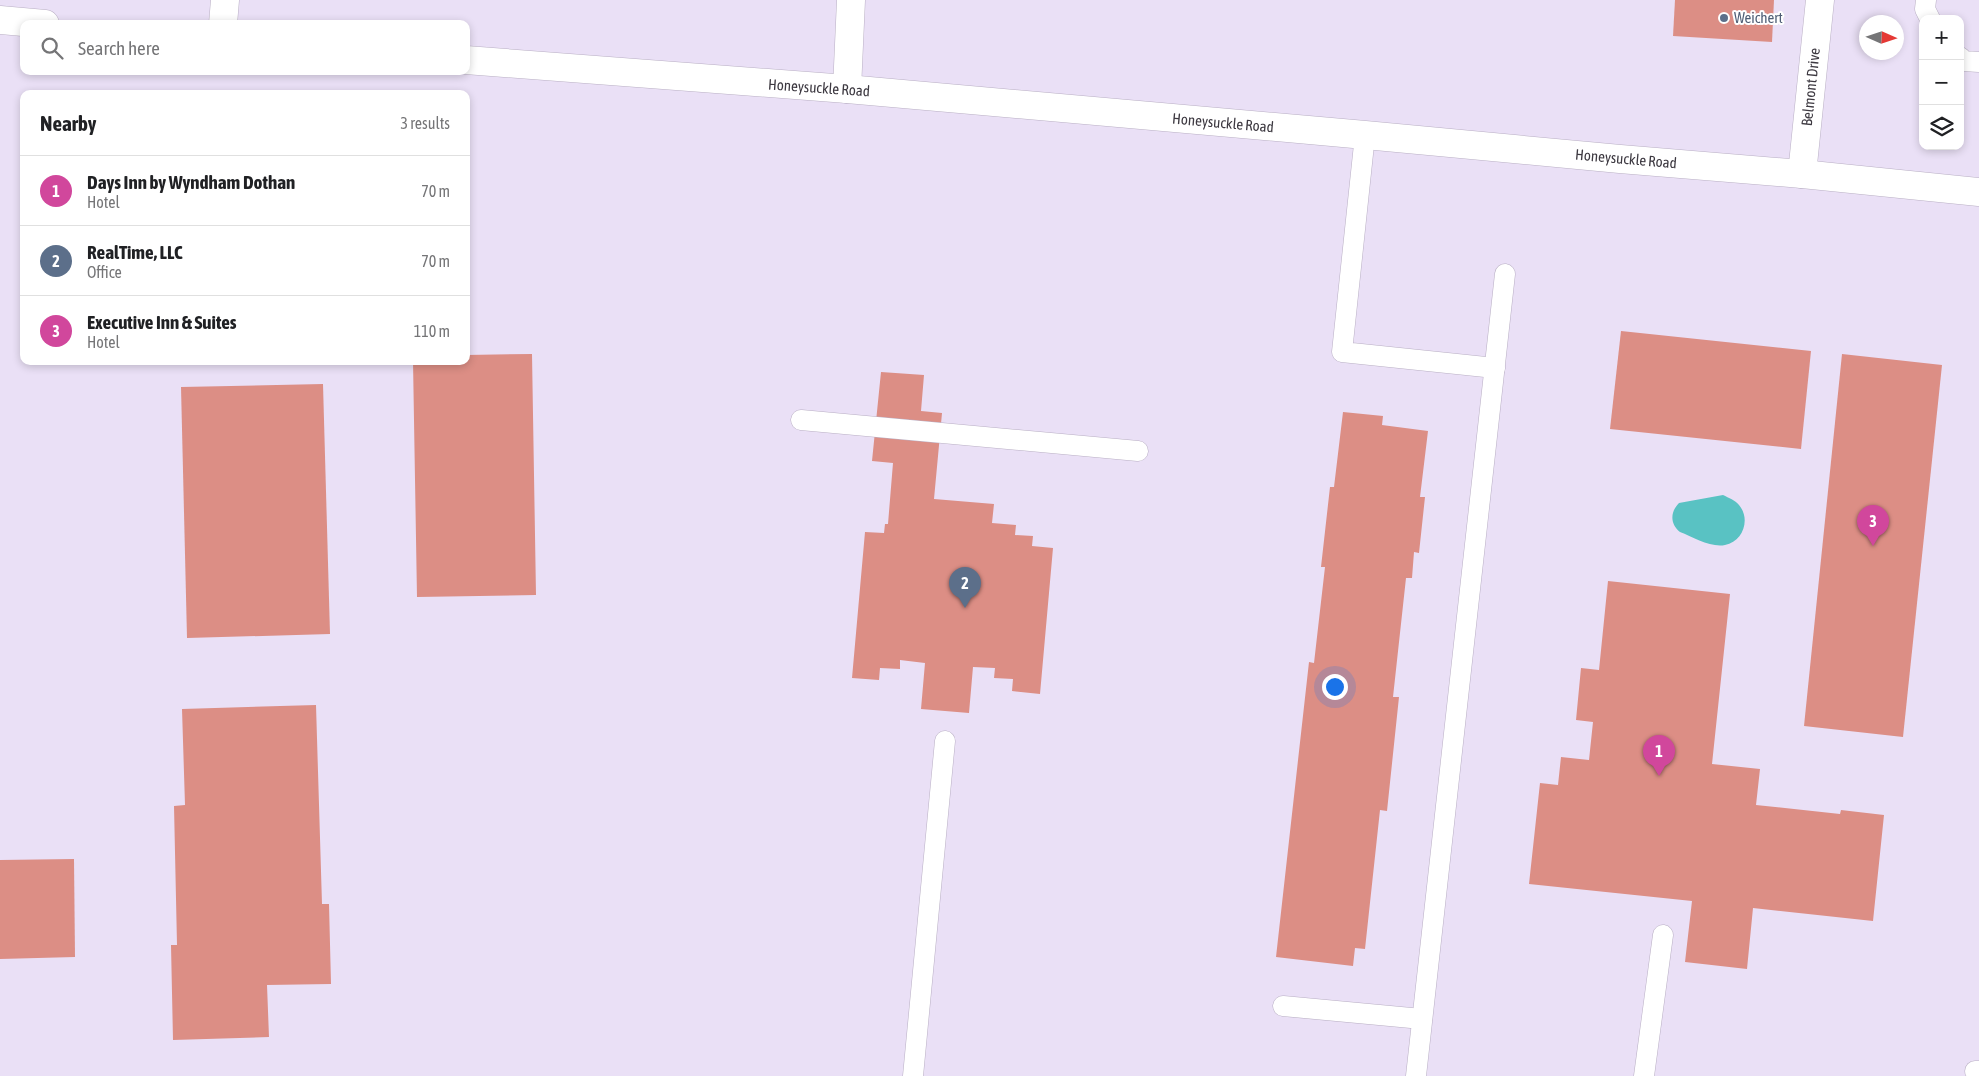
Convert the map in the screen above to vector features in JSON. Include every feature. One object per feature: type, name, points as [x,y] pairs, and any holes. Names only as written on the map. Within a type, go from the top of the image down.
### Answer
[{"type":"main road","points":[[223,20],[225,0]]},
{"type":"main road","points":[[847,89],[851,0]]},
{"type":"main road","name":"Belmont Drive","points":[[1802,174],[1820,0]]},
{"type":"main road","points":[[0,20],[20,22]]},
{"type":"main road","name":"Honeysuckle Road","points":[[470,60],[847,89],[1802,174],[1979,192]]},
{"type":"lane","points":[[1926,0],[1925,9],[1928,15]]},
{"type":"lane","points":[[1964,60],[1979,62]]},
{"type":"lane","points":[[1365,135],[1342,352],[1494,368]]},
{"type":"lane","points":[[1416,1076],[1505,274]]},
{"type":"lane","points":[[801,420],[1138,451]]},
{"type":"lane","points":[[913,1076],[945,741]]},
{"type":"lane","points":[[1644,1076],[1663,935]]},
{"type":"lane","points":[[1283,1006],[1422,1019]]},
{"type":"shaded area","points":[[1723,495],[1737,503],[1743,511],[1745,523],[1741,535],[1731,543],[1720,546],[1708,544],[1680,532],[1674,525],[1672,518],[1674,510],[1679,503]]},
{"type":"building","name":"Weichert","points":[[1675,0],[1774,0],[1772,42],[1673,36]]},
{"type":"building","points":[[1621,331],[1811,351],[1801,449],[1610,429]]},
{"type":"building","points":[[532,354],[536,595],[417,597],[413,365],[470,365],[470,355]]},
{"type":"building","points":[[1842,354],[1942,365],[1903,737],[1804,726]]},
{"type":"building","points":[[881,372],[924,375],[921,411],[942,413],[934,499],[994,504],[992,523],[1016,525],[1015,535],[1033,536],[1032,546],[1053,548],[1040,694],[1012,691],[1013,679],[994,678],[995,668],[973,667],[969,713],[921,709],[925,663],[900,660],[900,669],[880,668],[879,680],[852,678],[865,532],[884,533],[885,524],[888,524],[893,463],[872,461]]},
{"type":"building","points":[[323,384],[330,634],[187,638],[181,387]]},
{"type":"building","points":[[1343,412],[1383,416],[1382,425],[1428,431],[1420,497],[1425,497],[1419,553],[1414,552],[1412,578],[1406,578],[1393,697],[1399,697],[1387,811],[1380,810],[1365,949],[1355,948],[1353,966],[1276,957],[1309,662],[1314,663],[1325,567],[1321,567],[1330,487],[1334,487]]},
{"type":"building","points":[[1608,581],[1730,594],[1712,764],[1760,769],[1756,805],[1840,814],[1841,810],[1884,815],[1873,921],[1753,908],[1747,969],[1685,962],[1692,901],[1529,884],[1540,783],[1558,785],[1561,757],[1589,760],[1593,722],[1576,720],[1581,668],[1599,670]]},
{"type":"building","points":[[316,705],[322,904],[329,904],[331,984],[267,985],[269,1037],[173,1040],[171,945],[177,945],[174,806],[185,805],[182,709]]},
{"type":"building","points":[[74,859],[75,957],[0,959],[0,860]]},
{"type":"place","name":"Weichert","points":[[1724,18]]},
{"type":"place","name":"Executive Inn & Suites","points":[[1873,546]]},
{"type":"place","name":"RealTime, LLC","points":[[965,608]]},
{"type":"place","name":"Days Inn by Wyndham Dothan","points":[[1659,776]]}]
